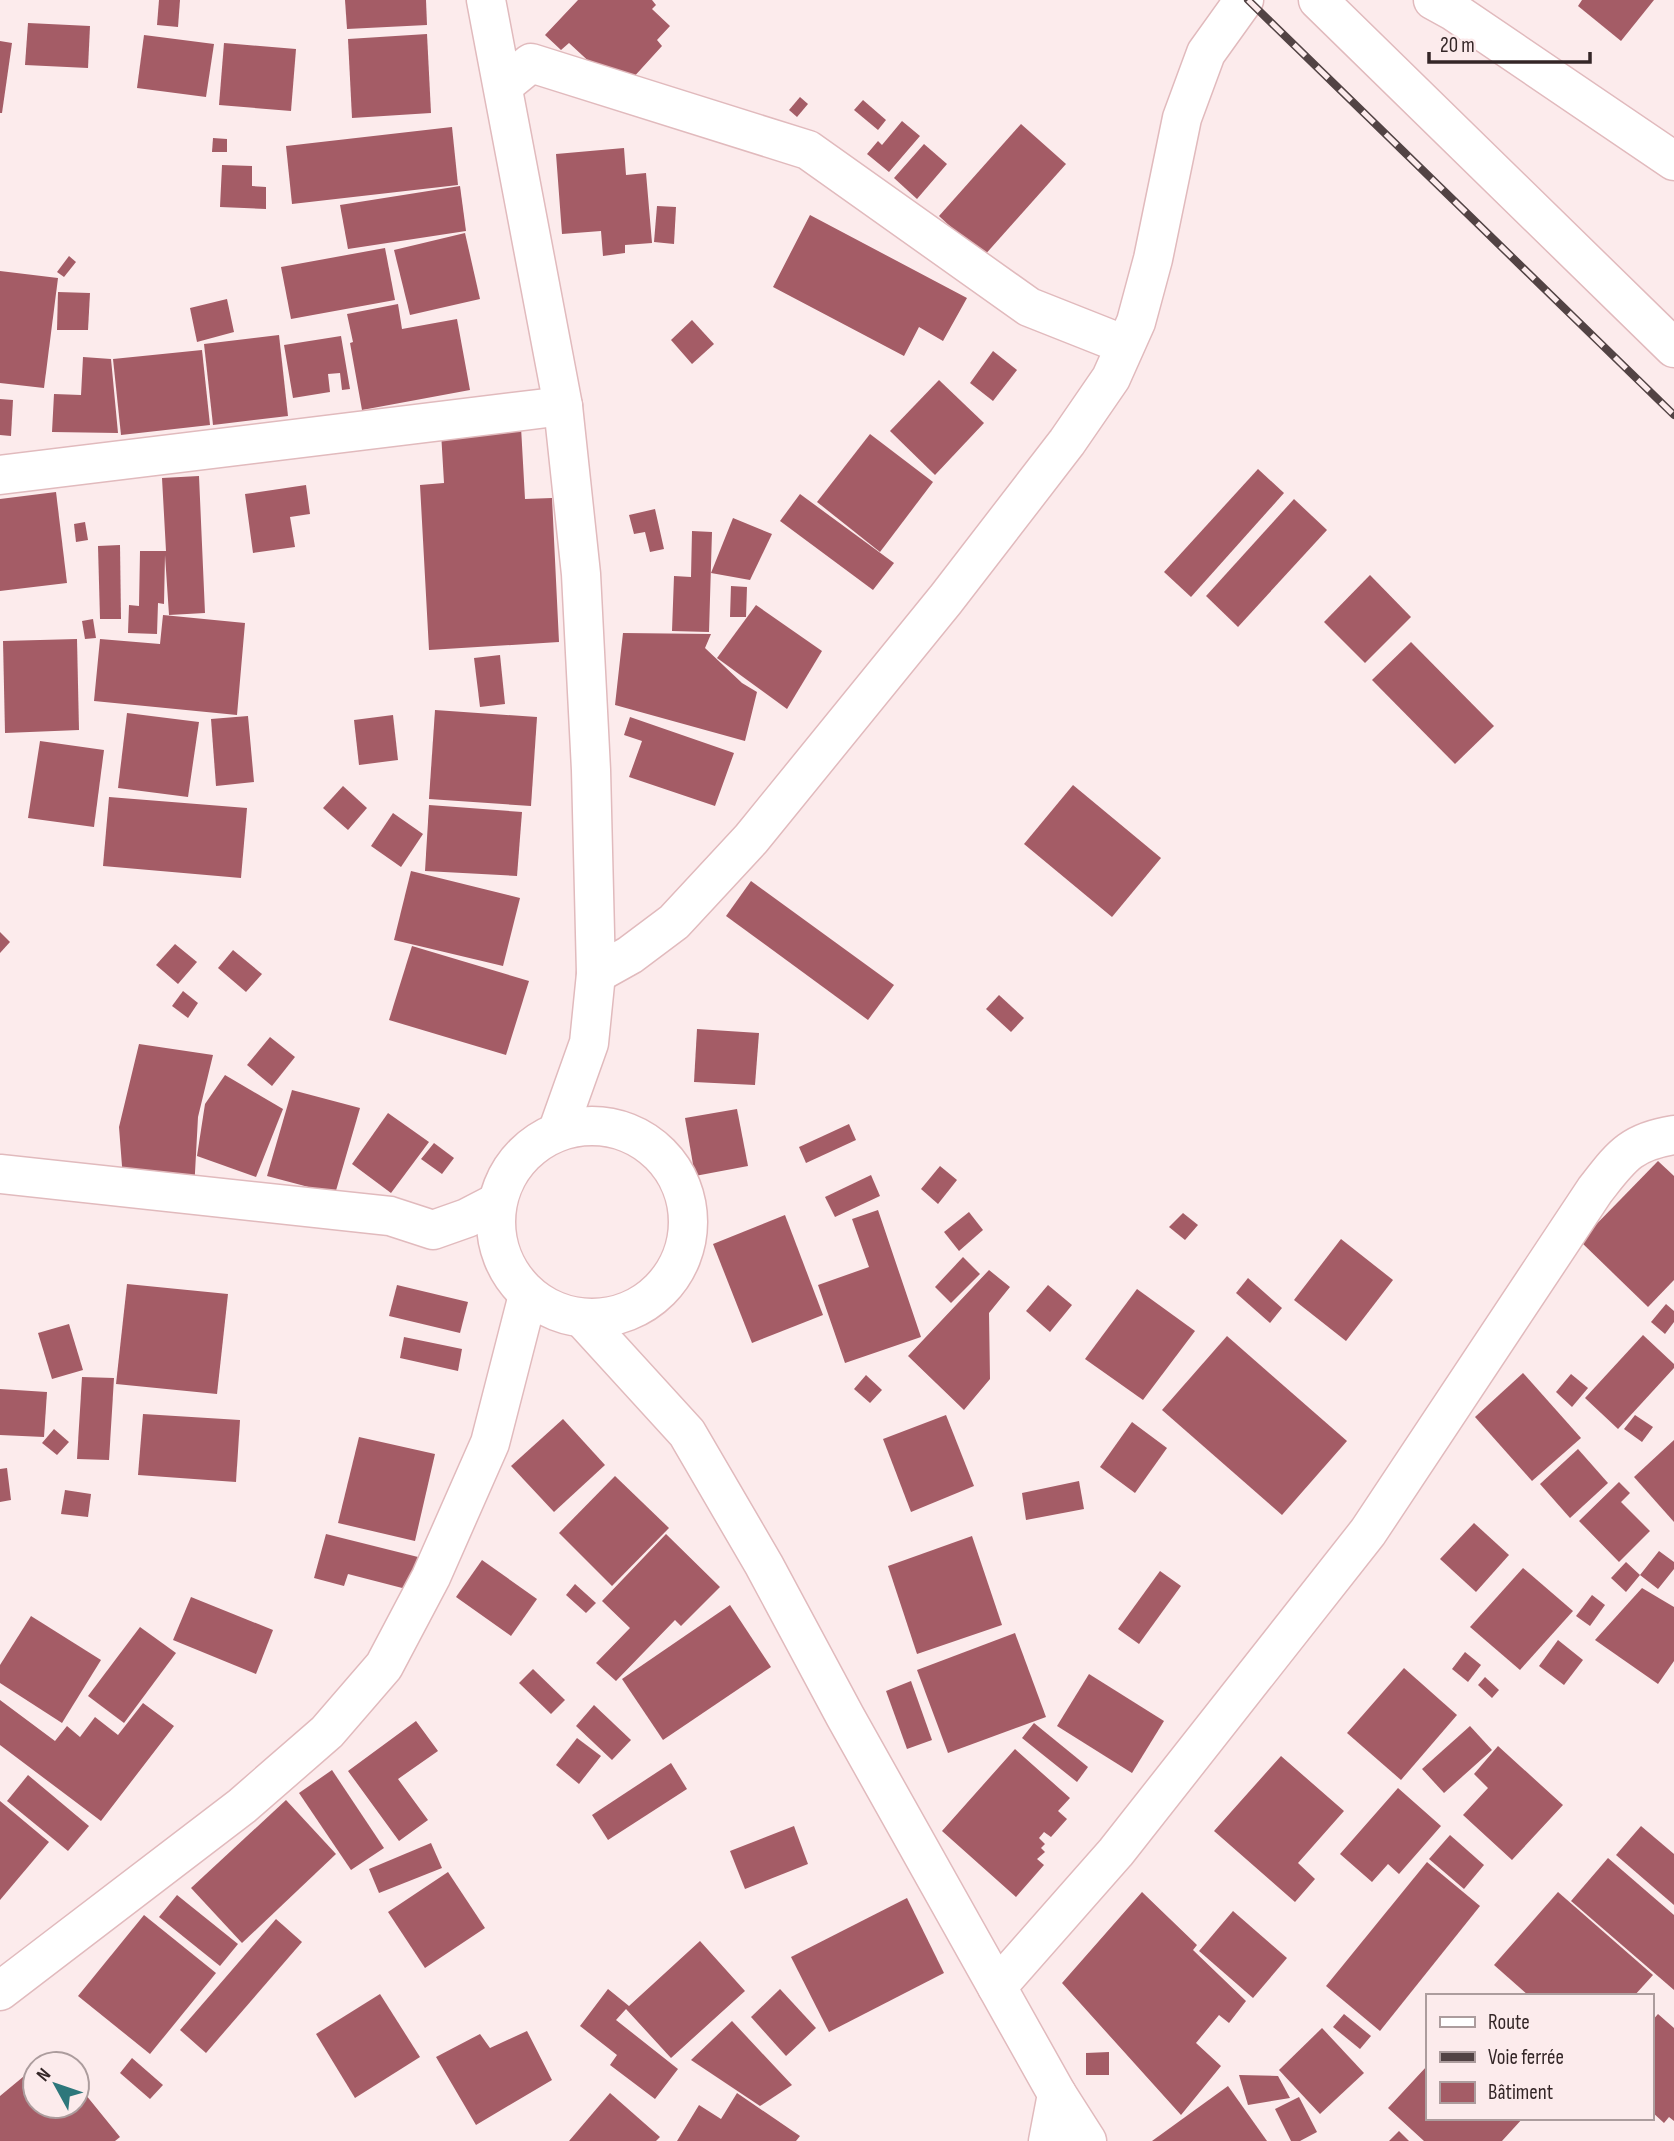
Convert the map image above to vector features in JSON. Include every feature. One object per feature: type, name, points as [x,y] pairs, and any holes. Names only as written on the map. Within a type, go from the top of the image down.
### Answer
[{"type":"street","points":[[486,0],[563,406],[582,575],[591,770],[596,974],[589,1043],[558,1130]]},
{"type":"street","points":[[596,974],[630,955],[674,922],[751,839],[946,599],[1067,442],[1111,377],[1136,322],[1153,259],[1182,118],[1206,53],[1244,0]]},
{"type":"street","points":[[1318,0],[1674,348]]},
{"type":"street","points":[[1433,0],[1674,161]]},
{"type":"street","points":[[504,85],[531,63],[808,149],[1029,307],[1125,345]]},
{"type":"street","points":[[0,475],[563,406]]},
{"type":"street","points":[[596,1124],[632,1132],[660,1151],[681,1180],[689,1213],[686,1247],[671,1278],[646,1302],[614,1316],[582,1318],[550,1309],[528,1295],[510,1276],[495,1236],[496,1203],[530,1147],[558,1130],[596,1124]]},
{"type":"street","points":[[997,1987],[1116,1852],[1368,1532],[1595,1190],[1621,1156],[1648,1139],[1674,1135]]},
{"type":"street","points":[[0,1174],[390,1216],[433,1230],[467,1218],[496,1203]]},
{"type":"street","points":[[0,1991],[242,1805],[327,1732],[384,1666],[430,1577],[490,1443],[528,1295]]},
{"type":"street","points":[[582,1318],[687,1433],[764,1565],[845,1716],[1057,2094],[1087,2141]]},
{"type":"street","points":[[1048,2141],[1057,2094]]},
{"type":"building","points":[[159,0],[180,0],[178,27],[157,25]]},
{"type":"building","points":[[345,0],[426,0],[427,25],[347,29]]},
{"type":"building","points":[[578,0],[652,0],[656,5],[652,9],[670,26],[657,40],[662,46],[621,91],[569,43],[561,50],[545,35]]},
{"type":"building","points":[[1582,0],[1654,0],[1621,41],[1578,6]]},
{"type":"building","points":[[28,23],[90,26],[88,68],[25,65]]},
{"type":"building","points":[[427,34],[431,113],[352,118],[348,39]]},
{"type":"building","points":[[144,35],[214,44],[206,97],[137,88]]},
{"type":"building","points":[[0,41],[12,43],[2,113],[0,113]]},
{"type":"building","points":[[224,43],[296,49],[291,111],[219,105]]},
{"type":"building","points":[[800,97],[808,104],[797,117],[789,110]]},
{"type":"building","points":[[863,100],[886,120],[878,130],[854,110]]},
{"type":"building","points":[[902,121],[920,136],[889,172],[867,154],[878,141],[882,145]]},
{"type":"building","points":[[1021,124],[1066,164],[983,257],[939,216]]},
{"type":"building","points":[[452,127],[458,185],[292,204],[286,146]]},
{"type":"building","points":[[213,138],[227,139],[227,152],[212,152]]},
{"type":"building","points":[[924,144],[947,164],[917,199],[894,178]]},
{"type":"building","points":[[624,148],[626,175],[646,173],[652,243],[625,245],[625,253],[603,256],[601,231],[562,234],[556,154]]},
{"type":"building","points":[[222,165],[252,166],[252,186],[266,187],[266,209],[220,207]]},
{"type":"building","points":[[460,186],[466,231],[348,249],[340,205]]},
{"type":"building","points":[[657,206],[676,207],[674,244],[654,242]]},
{"type":"building","points":[[810,215],[967,298],[943,341],[919,327],[904,356],[773,287]]},
{"type":"building","points":[[465,233],[480,299],[410,315],[394,250]]},
{"type":"building","points":[[385,248],[395,300],[291,319],[281,267]]},
{"type":"building","points":[[69,256],[76,262],[64,277],[57,272]]},
{"type":"building","points":[[0,271],[58,278],[44,388],[0,383]]},
{"type":"building","points":[[58,292],[90,293],[88,330],[57,330]]},
{"type":"building","points":[[227,299],[234,332],[197,342],[190,308]]},
{"type":"building","points":[[398,304],[402,329],[457,319],[470,390],[362,410],[347,314]]},
{"type":"building","points":[[692,320],[714,344],[692,364],[671,340]]},
{"type":"building","points":[[279,335],[288,416],[213,425],[204,344]]},
{"type":"building","points":[[341,336],[350,389],[342,390],[340,373],[328,374],[330,392],[293,398],[284,345]]},
{"type":"building","points":[[202,350],[210,425],[121,435],[113,359]]},
{"type":"building","points":[[993,351],[1017,370],[993,401],[970,383]]},
{"type":"building","points":[[83,357],[111,359],[118,433],[52,432],[54,394],[81,395]]},
{"type":"building","points":[[939,380],[984,423],[935,475],[890,431]]},
{"type":"building","points":[[0,399],[13,400],[11,436],[0,435]]},
{"type":"building","points":[[521,427],[525,499],[552,498],[559,642],[429,650],[420,485],[444,483],[441,432]]},
{"type":"building","points":[[870,434],[933,482],[880,552],[817,502]]},
{"type":"building","points":[[1258,469],[1284,493],[1191,597],[1164,572]]},
{"type":"building","points":[[199,476],[205,613],[169,615],[165,555],[164,604],[158,603],[157,634],[128,633],[129,605],[139,606],[140,551],[166,551],[162,478]]},
{"type":"building","points":[[306,485],[310,514],[290,517],[295,547],[253,553],[245,494]]},
{"type":"building","points":[[56,492],[67,583],[0,591],[0,499]]},
{"type":"building","points":[[800,494],[894,563],[873,590],[780,521]]},
{"type":"building","points":[[1294,499],[1327,530],[1238,627],[1206,596]]},
{"type":"building","points":[[655,509],[664,549],[650,552],[645,532],[634,534],[629,515]]},
{"type":"building","points":[[733,518],[772,534],[750,580],[711,573]]},
{"type":"building","points":[[85,522],[88,540],[76,542],[74,524]]},
{"type":"building","points":[[692,531],[712,532],[709,632],[672,631],[674,576],[691,577]]},
{"type":"building","points":[[120,545],[121,619],[100,619],[98,546]]},
{"type":"building","points":[[1370,575],[1411,617],[1365,663],[1324,622]]},
{"type":"building","points":[[731,586],[747,587],[746,617],[730,617]]},
{"type":"building","points":[[756,605],[822,651],[787,709],[717,658]]},
{"type":"building","points":[[163,615],[245,623],[237,715],[94,701],[100,639],[160,644]]},
{"type":"building","points":[[93,619],[96,638],[85,639],[82,621]]},
{"type":"building","points":[[623,633],[711,634],[705,648],[742,683],[757,692],[745,741],[615,705]]},
{"type":"building","points":[[77,639],[79,730],[5,733],[3,641]]},
{"type":"building","points":[[1411,642],[1494,726],[1455,764],[1372,680]]},
{"type":"building","points":[[500,655],[505,704],[480,707],[474,658]]},
{"type":"building","points":[[435,710],[537,717],[531,806],[429,799]]},
{"type":"building","points":[[127,713],[199,722],[188,797],[118,788]]},
{"type":"building","points":[[393,715],[398,760],[359,765],[354,720]]},
{"type":"building","points":[[248,716],[254,782],[216,786],[211,719]]},
{"type":"building","points":[[630,717],[734,753],[715,806],[629,777],[642,741],[624,735]]},
{"type":"building","points":[[40,741],[104,750],[94,827],[28,818]]},
{"type":"building","points":[[1073,785],[1161,858],[1112,917],[1024,844]]},
{"type":"building","points":[[343,786],[367,808],[348,830],[323,808]]},
{"type":"building","points":[[109,797],[247,808],[241,878],[103,866]]},
{"type":"building","points":[[429,805],[522,812],[517,876],[425,871]]},
{"type":"building","points":[[393,813],[423,834],[401,867],[371,846]]},
{"type":"building","points":[[411,871],[520,898],[503,966],[394,940]]},
{"type":"building","points":[[751,881],[894,985],[868,1020],[726,916]]},
{"type":"building","points":[[0,932],[10,942],[0,953]]},
{"type":"building","points":[[175,944],[197,962],[178,984],[156,965]]},
{"type":"building","points":[[412,946],[529,981],[506,1055],[389,1020]]},
{"type":"building","points":[[233,950],[262,974],[246,992],[218,968]]},
{"type":"building","points":[[183,991],[198,1003],[188,1018],[172,1006]]},
{"type":"building","points":[[999,995],[1024,1018],[1011,1032],[986,1009]]},
{"type":"building","points":[[697,1029],[759,1033],[755,1085],[694,1082]]},
{"type":"building","points":[[270,1037],[295,1057],[272,1086],[247,1065]]},
{"type":"building","points":[[139,1044],[213,1055],[198,1117],[194,1191],[123,1179],[119,1127]]},
{"type":"building","points":[[225,1075],[283,1109],[256,1177],[197,1156],[205,1104]]},
{"type":"building","points":[[292,1090],[360,1108],[335,1194],[267,1176]]},
{"type":"building","points":[[737,1109],[748,1166],[695,1176],[685,1118]]},
{"type":"building","points":[[388,1113],[429,1142],[391,1193],[352,1164]]},
{"type":"building","points":[[849,1124],[856,1140],[806,1163],[799,1147]]},
{"type":"building","points":[[434,1143],[454,1158],[442,1174],[421,1159]]},
{"type":"building","points":[[1658,1161],[1674,1176],[1674,1280],[1648,1307],[1580,1241]]},
{"type":"building","points":[[940,1166],[957,1180],[938,1204],[921,1189]]},
{"type":"building","points":[[871,1175],[880,1196],[835,1217],[825,1197]]},
{"type":"building","points":[[878,1210],[921,1337],[845,1363],[818,1285],[869,1267],[852,1219]]},
{"type":"building","points":[[969,1212],[983,1230],[959,1251],[944,1232]]},
{"type":"building","points":[[1183,1213],[1198,1225],[1185,1240],[1169,1227]]},
{"type":"building","points":[[785,1215],[823,1315],[752,1343],[713,1244]]},
{"type":"building","points":[[1341,1239],[1393,1280],[1346,1341],[1294,1300]]},
{"type":"building","points":[[963,1257],[980,1274],[951,1303],[935,1287]]},
{"type":"building","points":[[989,1270],[1010,1287],[989,1313],[990,1379],[964,1410],[908,1356]]},
{"type":"building","points":[[1248,1278],[1282,1308],[1270,1323],[1236,1293]]},
{"type":"building","points":[[127,1284],[228,1294],[217,1394],[116,1384]]},
{"type":"building","points":[[397,1285],[468,1302],[460,1333],[389,1316]]},
{"type":"building","points":[[1048,1285],[1072,1305],[1050,1332],[1026,1311]]},
{"type":"building","points":[[1137,1289],[1195,1331],[1143,1400],[1085,1359]]},
{"type":"building","points":[[1666,1304],[1674,1311],[1674,1322],[1665,1334],[1651,1322]]},
{"type":"building","points":[[69,1324],[83,1370],[52,1379],[38,1333]]},
{"type":"building","points":[[1643,1335],[1674,1364],[1674,1368],[1618,1429],[1585,1398]]},
{"type":"building","points":[[1227,1336],[1347,1441],[1282,1515],[1162,1410]]},
{"type":"building","points":[[404,1337],[462,1349],[458,1371],[400,1358]]},
{"type":"building","points":[[1523,1373],[1581,1438],[1532,1481],[1475,1417]]},
{"type":"building","points":[[1571,1374],[1588,1388],[1572,1407],[1556,1392]]},
{"type":"building","points":[[866,1375],[882,1390],[870,1403],[854,1389]]},
{"type":"building","points":[[82,1377],[114,1378],[109,1460],[77,1459]]},
{"type":"building","points":[[0,1389],[47,1392],[44,1437],[0,1435]]},
{"type":"building","points":[[143,1414],[240,1420],[236,1482],[138,1475]]},
{"type":"building","points":[[946,1415],[974,1486],[911,1512],[883,1439]]},
{"type":"building","points":[[1635,1415],[1653,1427],[1642,1442],[1624,1429]]},
{"type":"building","points":[[563,1419],[605,1465],[554,1512],[511,1466]]},
{"type":"building","points":[[1132,1422],[1167,1448],[1135,1493],[1100,1467]]},
{"type":"building","points":[[54,1429],[69,1442],[57,1455],[42,1443]]},
{"type":"building","points":[[359,1437],[435,1454],[415,1541],[338,1523]]},
{"type":"building","points":[[1674,1440],[1674,1522],[1634,1477]]},
{"type":"building","points":[[1578,1449],[1608,1483],[1570,1518],[1540,1484]]},
{"type":"building","points":[[7,1468],[11,1500],[0,1502],[0,1469]]},
{"type":"building","points":[[615,1476],[669,1528],[612,1586],[559,1533]]},
{"type":"building","points":[[1079,1481],[1084,1509],[1026,1520],[1022,1493]]},
{"type":"building","points":[[1619,1482],[1630,1493],[1621,1502],[1650,1531],[1619,1562],[1579,1521]]},
{"type":"building","points":[[65,1490],[91,1494],[88,1517],[61,1514]]},
{"type":"building","points":[[1474,1523],[1509,1555],[1476,1592],[1440,1559]]},
{"type":"building","points":[[326,1534],[418,1557],[410,1590],[348,1574],[344,1586],[314,1578]]},
{"type":"building","points":[[666,1534],[720,1587],[681,1626],[675,1620],[616,1681],[596,1663],[630,1628],[602,1601]]},
{"type":"building","points":[[972,1536],[1002,1625],[917,1654],[888,1566]]},
{"type":"building","points":[[1659,1551],[1674,1562],[1674,1569],[1658,1589],[1640,1575]]},
{"type":"building","points":[[482,1560],[537,1599],[511,1636],[456,1597]]},
{"type":"building","points":[[1626,1562],[1640,1575],[1626,1592],[1611,1578]]},
{"type":"building","points":[[1523,1568],[1573,1611],[1520,1670],[1470,1627]]},
{"type":"building","points":[[1160,1571],[1181,1586],[1139,1644],[1118,1629]]},
{"type":"building","points":[[575,1584],[596,1603],[586,1613],[566,1595]]},
{"type":"building","points":[[1642,1588],[1674,1607],[1674,1661],[1658,1684],[1595,1640]]},
{"type":"building","points":[[1592,1595],[1605,1605],[1590,1626],[1576,1616]]},
{"type":"building","points":[[191,1597],[273,1630],[256,1674],[173,1640]]},
{"type":"building","points":[[730,1605],[771,1667],[663,1740],[622,1679]]},
{"type":"building","points":[[31,1616],[101,1660],[62,1723],[0,1683],[0,1665]]},
{"type":"building","points":[[140,1627],[176,1653],[124,1723],[88,1696]]},
{"type":"building","points":[[1015,1633],[1046,1717],[948,1753],[917,1670]]},
{"type":"building","points":[[1558,1640],[1583,1660],[1564,1685],[1539,1666]]},
{"type":"building","points":[[1465,1652],[1481,1665],[1468,1682],[1452,1669]]},
{"type":"building","points":[[1404,1668],[1457,1715],[1401,1780],[1347,1733]]},
{"type":"building","points":[[533,1669],[565,1700],[551,1714],[519,1683]]},
{"type":"building","points":[[1089,1674],[1164,1721],[1132,1773],[1057,1726]]},
{"type":"building","points":[[1485,1677],[1499,1690],[1492,1698],[1478,1685]]},
{"type":"building","points":[[911,1681],[932,1740],[907,1749],[886,1691]]},
{"type":"building","points":[[0,1700],[55,1741],[67,1726],[80,1737],[95,1717],[118,1735],[143,1703],[174,1726],[101,1821],[0,1745]]},
{"type":"building","points":[[594,1705],[631,1740],[612,1760],[576,1726]]},
{"type":"building","points":[[416,1721],[438,1751],[398,1779],[428,1820],[399,1841],[348,1771]]},
{"type":"building","points":[[1034,1723],[1088,1767],[1077,1782],[1022,1738]]},
{"type":"building","points":[[1470,1726],[1492,1750],[1444,1793],[1422,1769]]},
{"type":"building","points":[[577,1738],[601,1756],[579,1784],[556,1765]]},
{"type":"building","points":[[1498,1746],[1563,1805],[1512,1860],[1463,1815],[1488,1788],[1474,1774]]},
{"type":"building","points":[[1015,1749],[1070,1798],[1058,1811],[1067,1819],[1051,1837],[1044,1832],[1039,1838],[1045,1844],[1041,1848],[1045,1852],[1037,1859],[1044,1865],[1016,1897],[942,1831]]},
{"type":"building","points":[[1281,1756],[1344,1811],[1298,1863],[1315,1879],[1295,1902],[1214,1831]]},
{"type":"building","points":[[671,1763],[687,1789],[608,1840],[592,1815]]},
{"type":"building","points":[[332,1770],[384,1848],[351,1870],[299,1793]]},
{"type":"building","points":[[28,1775],[89,1826],[68,1851],[7,1801]]},
{"type":"building","points":[[1398,1788],[1441,1826],[1399,1874],[1388,1864],[1372,1882],[1340,1854]]},
{"type":"building","points":[[286,1800],[336,1854],[242,1943],[191,1888]]},
{"type":"building","points":[[0,1801],[49,1842],[0,1900]]},
{"type":"building","points":[[794,1826],[808,1864],[745,1889],[730,1851]]},
{"type":"building","points":[[1641,1826],[1674,1854],[1674,1905],[1616,1855]]},
{"type":"building","points":[[1450,1835],[1484,1865],[1464,1889],[1429,1859]]},
{"type":"building","points":[[431,1843],[442,1868],[379,1893],[369,1869]]},
{"type":"building","points":[[1608,1858],[1674,1915],[1674,1990],[1571,1901]]},
{"type":"building","points":[[1427,1862],[1480,1906],[1380,2031],[1326,1986]]},
{"type":"building","points":[[448,1872],[485,1928],[425,1968],[388,1912]]},
{"type":"building","points":[[1142,1892],[1197,1945],[1193,1950],[1246,2001],[1229,2023],[1219,2015],[1196,2043],[1221,2066],[1181,2115],[1062,1983]]},
{"type":"building","points":[[1558,1892],[1653,1975],[1636,1994],[1527,1994],[1494,1965]]},
{"type":"building","points":[[177,1895],[238,1944],[220,1966],[159,1917]]},
{"type":"building","points":[[907,1898],[944,1973],[829,2032],[791,1957]]},
{"type":"building","points":[[1233,1911],[1287,1958],[1253,1998],[1199,1951]]},
{"type":"building","points":[[144,1915],[216,1973],[150,2054],[78,1996]]},
{"type":"building","points":[[276,1919],[302,1942],[206,2053],[180,2030]]},
{"type":"building","points":[[700,1941],[745,1991],[671,2058],[626,2009],[616,2020],[678,2069],[655,2099],[610,2065],[617,2055],[580,2026],[608,1989],[629,2006]]},
{"type":"building","points":[[780,1989],[816,2028],[786,2056],[751,2017]]},
{"type":"building","points":[[380,1994],[420,2057],[355,2098],[316,2034]]},
{"type":"building","points":[[1344,2014],[1371,2036],[1360,2049],[1333,2027]]},
{"type":"building","points":[[1658,2014],[1674,2028],[1674,2121],[1669,2117],[1664,2123],[1653,2113],[1653,2020]]},
{"type":"building","points":[[732,2021],[792,2085],[760,2106],[691,2060]]},
{"type":"building","points":[[1322,2028],[1364,2073],[1320,2114],[1279,2070]]},
{"type":"building","points":[[527,2031],[552,2080],[476,2125],[436,2057],[480,2034],[490,2048]]},
{"type":"building","points":[[1109,2052],[1109,2075],[1086,2075],[1086,2053]]},
{"type":"building","points":[[132,2058],[163,2085],[150,2099],[120,2073]]},
{"type":"building","points":[[1426,2067],[1426,2120],[1521,2120],[1502,2141],[1424,2141],[1388,2108]]},
{"type":"building","points":[[1239,2075],[1278,2076],[1290,2098],[1248,2105]]},
{"type":"building","points":[[21,2079],[21,2120],[91,2120],[91,2101],[120,2137],[115,2141],[0,2141],[0,2096]]},
{"type":"building","points":[[1228,2086],[1267,2141],[1152,2141]]},
{"type":"building","points":[[610,2093],[660,2137],[656,2141],[569,2141]]},
{"type":"building","points":[[737,2093],[800,2136],[796,2141],[677,2141],[699,2105],[721,2119]]},
{"type":"building","points":[[1299,2097],[1317,2132],[1300,2141],[1291,2141],[1275,2109]]},
{"type":"building","points":[[1399,2131],[1409,2141],[1389,2141]]},
{"type":"railway","points":[[1248,0],[1674,415]]}]
